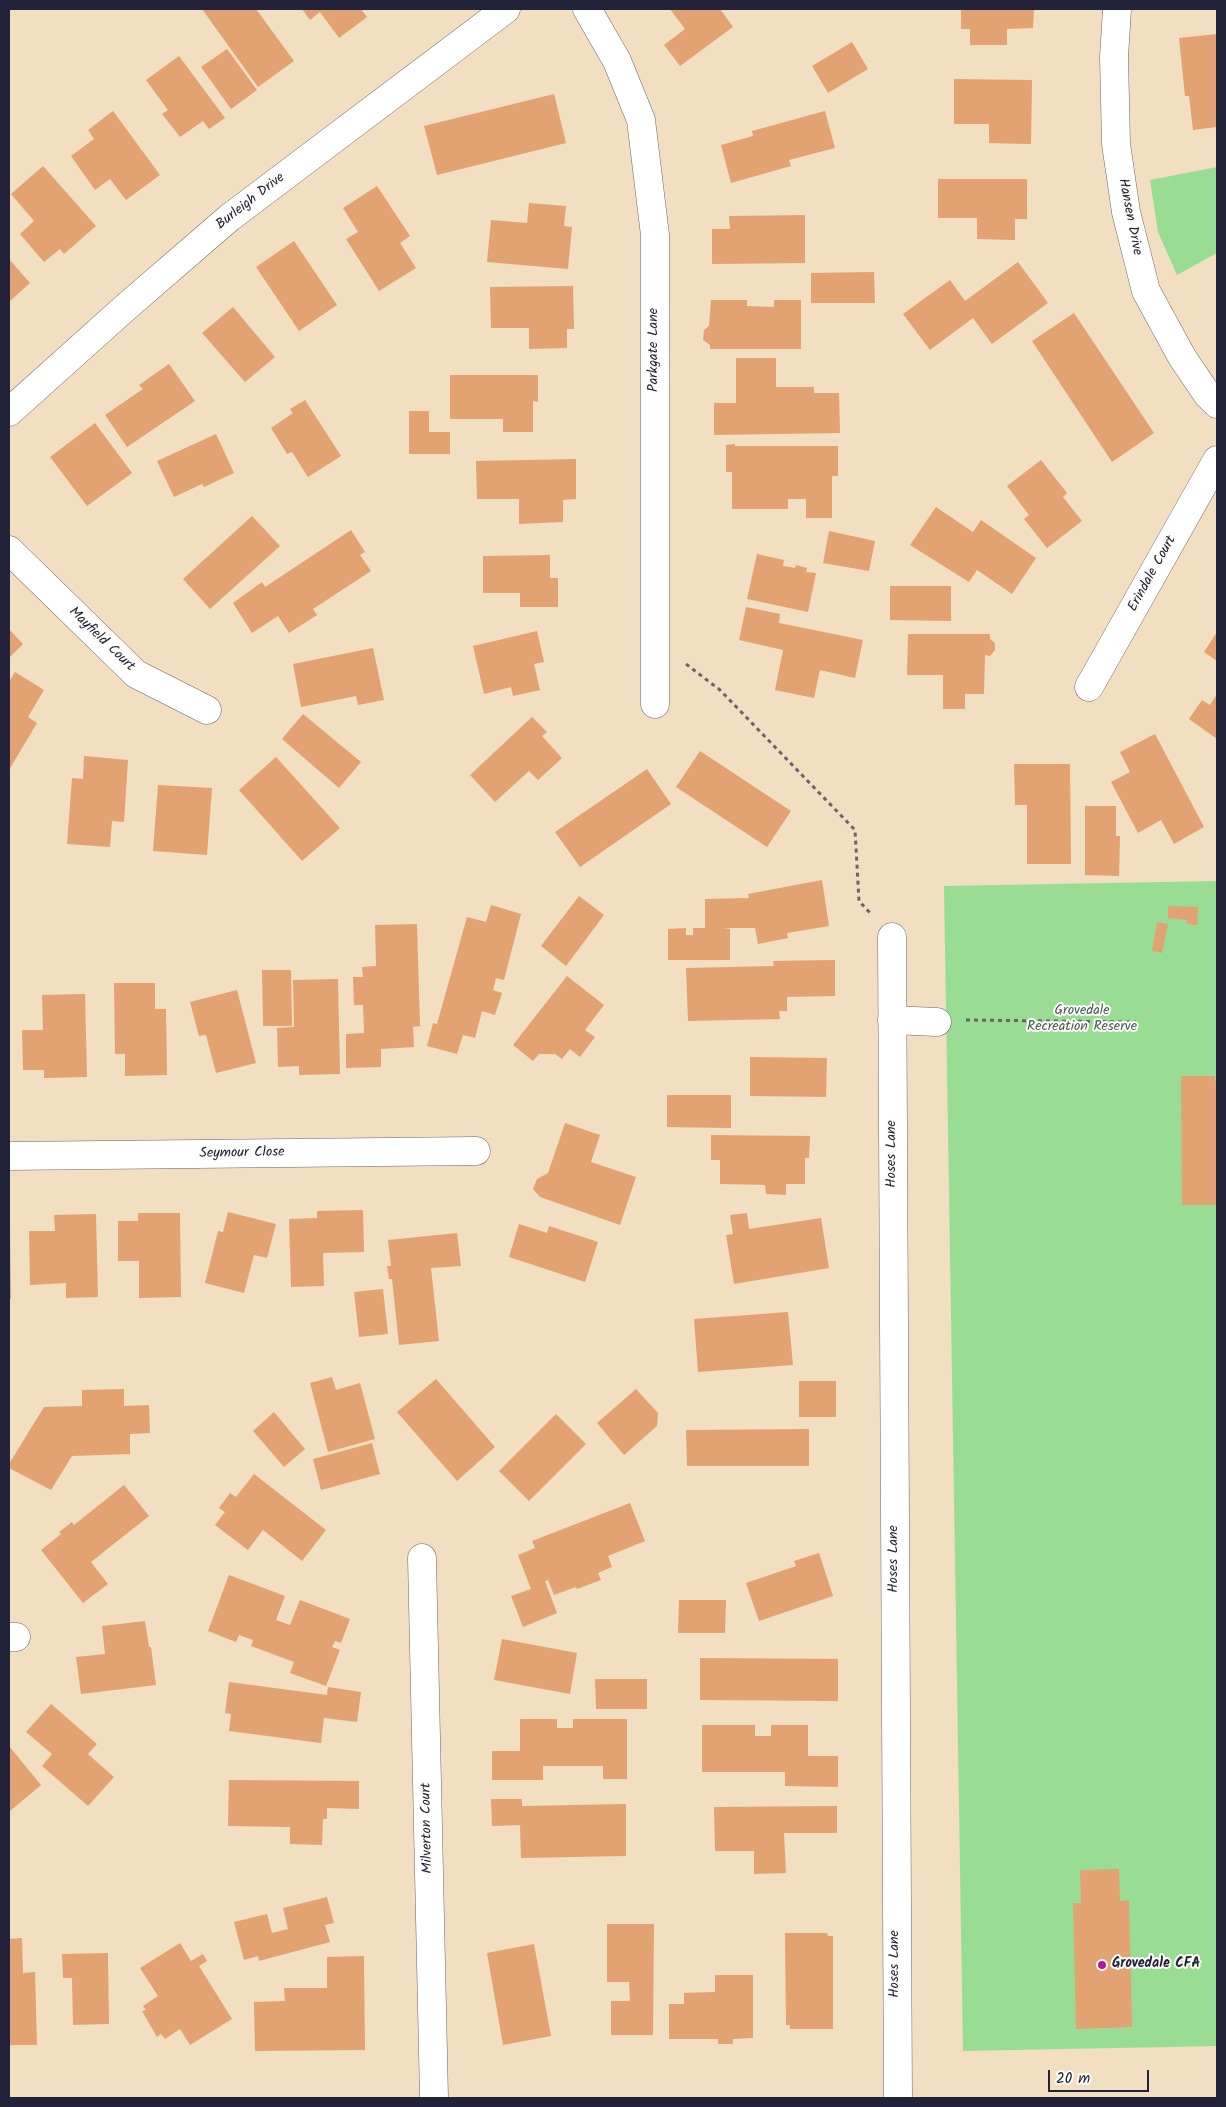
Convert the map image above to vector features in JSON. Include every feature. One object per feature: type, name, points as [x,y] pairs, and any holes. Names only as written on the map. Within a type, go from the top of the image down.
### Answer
[{"type":"street","name":"Burleigh Drive","points":[[9,412],[229,218],[506,9]]},
{"type":"street","name":"Parkgate Lane","points":[[587,9],[617,61],[641,120],[655,235],[655,704]]},
{"type":"street","name":"Hansen Drive","points":[[1117,9],[1114,57],[1116,144],[1126,212],[1146,291],[1182,357],[1207,394],[1217,404]]},
{"type":"street","name":"Erindale Court","points":[[1089,687],[1217,460]]},
{"type":"street","name":"Mayfield Court","points":[[9,550],[136,674],[207,710]]},
{"type":"street","name":"Hoses Lane","points":[[892,937],[898,2098]]},
{"type":"street","points":[[892,1020],[937,1022]]},
{"type":"street","name":"Seymour Close","points":[[9,1156],[476,1151]]},
{"type":"street","name":"Milverton Court","points":[[422,1558],[434,2098]]},
{"type":"path","points":[[654,638],[720,690],[855,830],[859,902],[892,937]]},
{"type":"path","points":[[937,1022],[973,1019],[1136,1022]]},
{"type":"green space","points":[[1217,167],[1217,253],[1177,275],[1158,232],[1150,180]]},
{"type":"green space","name":"Grovedale Recreation Reserve","points":[[1217,881],[1217,2046],[963,2051],[944,886]]},
{"type":"building","points":[[202,9],[256,9],[294,61],[258,87]]},
{"type":"building","points":[[302,9],[361,9],[367,17],[339,38],[320,12],[310,20]]},
{"type":"building","points":[[670,9],[720,9],[733,27],[680,66],[664,45],[685,29]]},
{"type":"building","points":[[961,9],[1034,9],[1033,28],[1007,29],[1007,45],[970,45],[970,29],[961,29]]},
{"type":"building","points":[[1217,34],[1217,127],[1193,130],[1189,96],[1185,96],[1179,38]]},
{"type":"building","points":[[852,42],[868,69],[828,93],[812,66]]},
{"type":"building","points":[[227,49],[257,90],[231,109],[201,67]]},
{"type":"building","points":[[179,56],[225,118],[209,129],[203,121],[180,137],[162,114],[168,110],[146,80]]},
{"type":"building","points":[[954,79],[1032,80],[1031,144],[989,143],[989,124],[954,124]]},
{"type":"building","points":[[554,94],[566,143],[437,175],[424,126]]},
{"type":"building","points":[[113,111],[160,175],[126,200],[110,179],[95,190],[71,156],[94,139],[88,130]]},
{"type":"building","points":[[825,111],[835,148],[789,160],[791,166],[731,183],[721,145],[753,136],[752,131]]},
{"type":"building","points":[[43,166],[96,226],[64,254],[60,249],[44,262],[20,234],[34,221],[11,194]]},
{"type":"building","points":[[938,179],[1027,179],[1027,219],[1015,219],[1015,240],[977,239],[977,218],[938,218]]},
{"type":"building","points":[[377,186],[410,236],[400,243],[416,268],[379,291],[346,239],[358,232],[343,208]]},
{"type":"building","points":[[529,203],[566,206],[564,226],[572,227],[568,269],[487,262],[491,220],[527,223]]},
{"type":"building","points":[[805,215],[805,263],[712,264],[712,229],[730,229],[729,216]]},
{"type":"building","points":[[294,241],[337,305],[299,331],[256,267]]},
{"type":"building","points":[[9,259],[30,283],[9,302]]},
{"type":"building","points":[[1018,262],[1048,303],[992,344],[973,318],[930,350],[903,314],[950,280],[965,301]]},
{"type":"building","points":[[874,272],[875,303],[811,303],[811,273]]},
{"type":"building","points":[[573,286],[574,329],[567,329],[567,348],[529,349],[529,328],[491,328],[490,287]]},
{"type":"building","points":[[711,300],[747,300],[747,306],[774,307],[774,300],[801,300],[801,349],[710,349],[710,345],[703,340],[704,330],[709,326]]},
{"type":"building","points":[[233,307],[275,357],[245,382],[202,333]]},
{"type":"building","points":[[1074,313],[1154,433],[1112,462],[1032,341]]},
{"type":"building","points":[[736,358],[776,358],[776,387],[814,387],[814,393],[839,393],[840,433],[714,435],[714,403],[736,403]]},
{"type":"building","points":[[169,364],[195,401],[127,447],[105,415],[143,389],[139,385]]},
{"type":"building","points":[[450,375],[538,375],[538,402],[533,401],[533,432],[503,432],[503,419],[450,419]]},
{"type":"building","points":[[305,400],[341,456],[308,477],[292,452],[287,454],[271,428],[293,413],[290,409]]},
{"type":"building","points":[[409,411],[429,411],[429,432],[450,432],[450,454],[409,454]]},
{"type":"building","points":[[95,423],[132,473],[87,506],[50,457]]},
{"type":"building","points":[[216,434],[234,473],[204,487],[202,484],[174,497],[157,461]]},
{"type":"building","points":[[735,444],[735,446],[838,446],[838,476],[832,476],[832,518],[806,518],[806,499],[788,499],[788,509],[732,509],[732,472],[726,472],[726,445]]},
{"type":"building","points":[[576,459],[576,499],[563,500],[563,522],[519,524],[519,499],[477,499],[476,461]]},
{"type":"building","points":[[1041,460],[1067,493],[1063,497],[1082,521],[1047,548],[1024,519],[1029,515],[1007,486]]},
{"type":"building","points":[[936,507],[973,532],[981,520],[1036,558],[1012,594],[977,570],[969,582],[910,545]]},
{"type":"building","points":[[252,516],[280,546],[210,609],[183,579]]},
{"type":"building","points":[[351,530],[365,552],[360,555],[371,571],[313,609],[317,615],[289,633],[278,616],[252,633],[233,603],[262,582],[265,587]]},
{"type":"building","points":[[829,531],[875,541],[869,571],[823,563]]},
{"type":"building","points":[[757,554],[784,560],[783,566],[795,568],[796,565],[807,568],[806,572],[816,573],[808,612],[747,599]]},
{"type":"building","points":[[550,555],[550,578],[558,578],[558,607],[520,607],[520,593],[483,593],[483,556]]},
{"type":"building","points":[[890,586],[951,586],[951,621],[890,620]]},
{"type":"building","points":[[746,607],[780,614],[779,623],[863,640],[855,678],[820,670],[814,698],[775,690],[783,650],[739,640]]},
{"type":"building","points":[[9,629],[23,644],[9,658]]},
{"type":"building","points":[[537,631],[544,662],[534,664],[540,690],[513,696],[511,687],[484,694],[473,646]]},
{"type":"building","points":[[1217,632],[1217,661],[1204,652]]},
{"type":"building","points":[[908,634],[990,634],[990,639],[995,643],[995,650],[990,656],[985,655],[984,694],[965,694],[965,709],[943,709],[943,675],[907,675]]},
{"type":"building","points":[[373,648],[384,700],[358,705],[356,696],[301,707],[293,664]]},
{"type":"building","points":[[15,672],[44,690],[28,717],[37,723],[9,770],[9,682]]},
{"type":"building","points":[[1217,694],[1217,739],[1189,719],[1202,700],[1210,705]]},
{"type":"building","points":[[303,714],[361,762],[339,788],[282,739]]},
{"type":"building","points":[[532,717],[547,732],[542,736],[562,758],[538,780],[529,771],[495,802],[470,775]]},
{"type":"building","points":[[1155,734],[1204,827],[1174,844],[1161,820],[1138,833],[1111,782],[1130,772],[1120,752]]},
{"type":"building","points":[[700,751],[791,811],[767,847],[676,787]]},
{"type":"building","points":[[84,756],[128,760],[124,822],[112,821],[110,847],[67,844],[72,778],[83,779]]},
{"type":"building","points":[[276,757],[340,828],[302,861],[239,790]]},
{"type":"building","points":[[1014,764],[1070,764],[1071,864],[1027,864],[1027,805],[1015,805]]},
{"type":"building","points":[[647,769],[671,804],[580,867],[555,832]]},
{"type":"building","points":[[158,785],[212,788],[207,855],[153,851]]},
{"type":"building","points":[[1085,806],[1116,806],[1116,836],[1120,836],[1119,876],[1085,875]]},
{"type":"building","points":[[822,880],[829,926],[787,933],[788,938],[758,944],[755,928],[724,928],[730,929],[730,960],[668,960],[668,929],[686,928],[686,935],[693,935],[693,928],[705,928],[705,899],[749,898],[748,894]]},
{"type":"building","points":[[579,896],[604,915],[566,966],[541,946]]},
{"type":"building","points":[[491,905],[521,914],[504,980],[496,978],[493,990],[502,993],[495,1015],[482,1011],[475,1038],[463,1035],[457,1054],[427,1046],[433,1023],[437,1024],[467,917],[486,922]]},
{"type":"building","points":[[1168,906],[1198,907],[1197,925],[1187,924],[1187,920],[1168,918]]},
{"type":"building","points":[[1157,922],[1168,924],[1162,953],[1152,951]]},
{"type":"building","points":[[417,924],[420,1026],[413,1027],[414,1047],[381,1049],[381,1067],[346,1068],[346,1034],[364,1033],[363,1005],[354,1005],[353,977],[363,977],[362,967],[376,966],[375,925]]},
{"type":"building","points":[[835,960],[835,996],[787,997],[787,1011],[779,1011],[780,1019],[688,1021],[686,968],[774,966],[773,961]]},
{"type":"building","points":[[262,970],[291,970],[292,1026],[263,1026]]},
{"type":"building","points":[[567,976],[604,1005],[585,1030],[595,1037],[580,1057],[570,1049],[562,1059],[555,1054],[539,1054],[533,1061],[513,1045]]},
{"type":"building","points":[[338,979],[340,1074],[299,1075],[299,1066],[278,1067],[277,1028],[294,1027],[293,980]]},
{"type":"building","points":[[114,983],[155,983],[155,1009],[166,1009],[167,1075],[125,1076],[125,1054],[115,1054]]},
{"type":"building","points":[[237,990],[256,1063],[216,1073],[206,1035],[199,1036],[190,1002]]},
{"type":"building","points":[[85,994],[87,1077],[44,1078],[44,1070],[23,1070],[22,1030],[43,1030],[42,995]]},
{"type":"building","points":[[750,1057],[827,1058],[826,1097],[750,1096]]},
{"type":"building","points":[[1181,1076],[1215,1076],[1215,1081],[1217,1081],[1217,1205],[1182,1205]]},
{"type":"building","points":[[667,1095],[731,1095],[731,1128],[667,1127]]},
{"type":"building","points":[[565,1123],[600,1135],[591,1162],[636,1177],[620,1225],[540,1197],[533,1189],[537,1179],[548,1173]]},
{"type":"building","points":[[711,1135],[810,1136],[809,1158],[805,1158],[805,1184],[786,1184],[786,1195],[766,1194],[765,1185],[720,1184],[720,1160],[711,1160]]},
{"type":"building","points":[[363,1210],[364,1252],[323,1253],[324,1286],[291,1287],[289,1219],[317,1218],[317,1211]]},
{"type":"building","points":[[228,1212],[276,1224],[267,1258],[254,1255],[244,1293],[205,1283],[218,1231],[223,1232]]},
{"type":"building","points":[[138,1213],[180,1213],[181,1297],[139,1298],[139,1261],[118,1261],[118,1221],[138,1221]]},
{"type":"building","points":[[747,1213],[749,1229],[821,1218],[829,1268],[734,1284],[726,1235],[733,1234],[730,1215]]},
{"type":"building","points":[[96,1214],[98,1297],[66,1298],[66,1283],[30,1285],[29,1231],[55,1231],[54,1215]]},
{"type":"building","points":[[519,1224],[547,1233],[549,1226],[598,1242],[585,1282],[509,1257]]},
{"type":"building","points":[[10,1226],[11,1299],[9,1299]]},
{"type":"building","points":[[457,1233],[461,1266],[431,1268],[439,1341],[399,1345],[392,1279],[389,1279],[387,1266],[391,1266],[388,1240]]},
{"type":"building","points":[[383,1289],[388,1334],[359,1337],[354,1292]]},
{"type":"building","points":[[788,1312],[793,1365],[698,1372],[694,1319]]},
{"type":"building","points":[[332,1377],[336,1390],[360,1383],[375,1439],[328,1452],[310,1383]]},
{"type":"building","points":[[436,1379],[495,1447],[457,1481],[397,1412]]},
{"type":"building","points":[[799,1381],[836,1381],[836,1417],[799,1417]]},
{"type":"building","points":[[124,1389],[124,1406],[149,1405],[150,1433],[130,1434],[130,1454],[72,1456],[51,1490],[9,1468],[9,1464],[44,1407],[82,1406],[82,1390]]},
{"type":"building","points":[[636,1389],[658,1413],[657,1426],[624,1455],[597,1423]]},
{"type":"building","points":[[274,1412],[305,1449],[284,1467],[253,1431]]},
{"type":"building","points":[[556,1414],[586,1444],[529,1501],[499,1471]]},
{"type":"building","points":[[809,1429],[809,1466],[687,1466],[686,1430]]},
{"type":"building","points":[[372,1443],[380,1474],[321,1490],[313,1459]]},
{"type":"building","points":[[254,1474],[326,1530],[302,1561],[263,1530],[248,1550],[215,1525],[225,1512],[219,1508],[230,1493],[236,1497]]},
{"type":"building","points":[[124,1485],[149,1516],[91,1562],[108,1584],[83,1603],[41,1550],[61,1534],[59,1532],[72,1522],[74,1525]]},
{"type":"building","points":[[630,1503],[645,1541],[608,1556],[612,1567],[598,1573],[601,1580],[554,1595],[548,1580],[545,1581],[557,1613],[523,1627],[511,1596],[531,1589],[518,1555],[535,1548],[532,1541]]},
{"type":"building","points":[[819,1553],[833,1596],[759,1621],[746,1583],[796,1566],[794,1561]]},
{"type":"building","points":[[229,1575],[285,1596],[276,1620],[290,1625],[300,1600],[350,1619],[341,1643],[335,1641],[332,1647],[340,1650],[326,1686],[290,1673],[294,1662],[251,1646],[253,1640],[239,1635],[236,1642],[208,1631]]},
{"type":"building","points":[[679,1600],[726,1600],[725,1633],[678,1633]]},
{"type":"building","points":[[145,1621],[149,1647],[151,1647],[156,1685],[81,1694],[76,1657],[105,1654],[102,1626]]},
{"type":"building","points":[[502,1639],[577,1653],[570,1694],[494,1680]]},
{"type":"building","points":[[700,1658],[838,1659],[838,1701],[700,1700]]},
{"type":"building","points":[[595,1679],[647,1679],[647,1709],[596,1709]]},
{"type":"building","points":[[229,1682],[327,1695],[328,1687],[361,1692],[357,1722],[324,1718],[321,1743],[229,1731],[231,1714],[225,1713]]},
{"type":"building","points":[[51,1704],[97,1744],[88,1754],[114,1777],[88,1806],[42,1766],[52,1754],[26,1732]]},
{"type":"building","points":[[520,1719],[557,1719],[557,1728],[573,1728],[573,1719],[627,1719],[627,1779],[603,1779],[603,1766],[543,1766],[543,1780],[492,1780],[492,1751],[520,1751]]},
{"type":"building","points":[[702,1725],[755,1725],[755,1736],[771,1736],[771,1725],[808,1725],[808,1756],[838,1756],[838,1787],[785,1786],[785,1772],[702,1772]]},
{"type":"building","points":[[9,1746],[41,1785],[9,1812]]},
{"type":"building","points":[[229,1780],[359,1781],[359,1809],[327,1808],[327,1819],[323,1819],[322,1845],[290,1844],[290,1827],[228,1826]]},
{"type":"building","points":[[491,1799],[522,1799],[522,1806],[626,1804],[626,1856],[521,1858],[520,1825],[492,1826]]},
{"type":"building","points":[[837,1806],[837,1833],[784,1833],[786,1873],[754,1874],[754,1851],[715,1851],[714,1807]]},
{"type":"building","name":"Grovedale CFA","points":[[1119,1869],[1120,1901],[1129,1900],[1132,2027],[1076,2029],[1073,1903],[1081,1903],[1080,1870]]},
{"type":"building","points":[[327,1897],[334,1923],[325,1925],[330,1942],[259,1961],[258,1956],[244,1960],[234,1922],[267,1914],[272,1933],[288,1929],[283,1908]]},
{"type":"building","points":[[607,1924],[654,1924],[653,2035],[611,2035],[611,2001],[630,2001],[629,1982],[607,1982]]},
{"type":"building","points":[[785,1933],[827,1933],[828,1936],[833,1936],[833,2029],[790,2029],[790,2025],[786,2025]]},
{"type":"building","points":[[22,1938],[23,1973],[35,1972],[37,2045],[9,2045],[9,1939]]},
{"type":"building","points":[[180,1943],[191,1961],[203,1954],[207,1961],[199,1966],[232,2019],[190,2045],[180,2029],[165,2039],[161,2034],[157,2037],[142,2011],[146,2010],[143,2006],[158,1996],[140,1968]]},
{"type":"building","points":[[534,1944],[551,2036],[503,2045],[487,1953]]},
{"type":"building","points":[[108,1953],[109,2024],[73,2025],[72,1978],[63,1978],[62,1954]]},
{"type":"building","points":[[364,1956],[365,2050],[255,2051],[254,2002],[285,2001],[284,1988],[327,1988],[327,1957]]},
{"type":"building","points":[[715,1975],[753,1975],[753,2038],[733,2039],[733,2044],[718,2044],[718,2039],[669,2039],[669,2004],[684,2004],[684,1993],[715,1992]]},
{"type":"place","name":"Grovedale CFA","points":[[1102,1965]]}]
